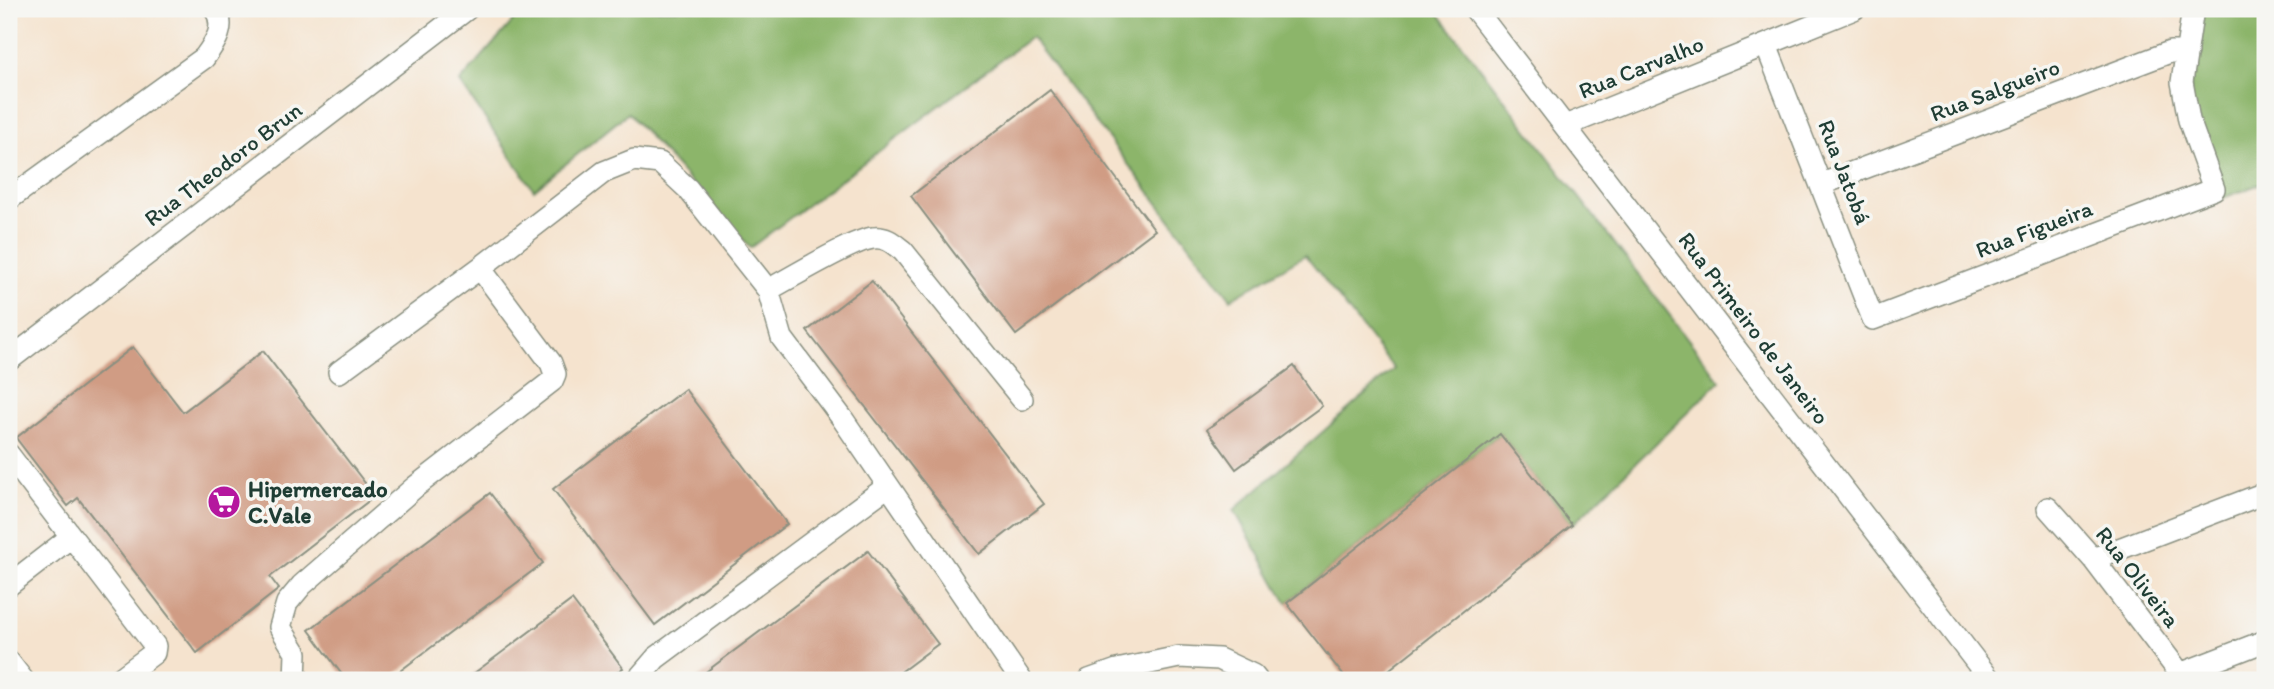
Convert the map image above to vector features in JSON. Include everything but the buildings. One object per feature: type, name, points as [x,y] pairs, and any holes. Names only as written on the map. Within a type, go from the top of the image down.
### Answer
[{"type":"street","points":[[9,198],[204,58],[220,36],[219,15],[215,9]]},
{"type":"street","name":"Rua Theodoro Brun","points":[[9,360],[467,9]]},
{"type":"street","name":"Rua Primeiro de Janeiro","points":[[1475,9],[1990,680]]},
{"type":"street","name":"Rua Carvalho","points":[[1565,126],[1854,9]]},
{"type":"street","points":[[2187,52],[2193,9]]},
{"type":"street","name":"Rua Jatobá","points":[[1766,45],[1873,319]]},
{"type":"street","name":"Rua Salgueiro","points":[[1822,184],[2170,52],[2187,52]]},
{"type":"street","name":"Rua Figueira","points":[[1873,319],[2214,189],[2185,102],[2182,82],[2187,52]]},
{"type":"street","points":[[340,372],[481,268],[604,172],[634,160],[660,163],[688,189],[768,290],[782,338],[842,418],[1021,680]]},
{"type":"street","points":[[768,290],[852,245],[873,237],[888,239],[903,251],[1022,399]]},
{"type":"street","points":[[295,680],[296,653],[280,627],[287,603],[302,585],[415,487],[552,381],[555,374],[551,363],[481,268]]},
{"type":"street","points":[[9,454],[155,646],[154,653],[118,680]]},
{"type":"street","points":[[638,680],[656,658],[888,486]]},
{"type":"street","points":[[2093,559],[2265,493]]},
{"type":"street","name":"Rua Oliveira","points":[[2048,508],[2093,559],[2182,677]]},
{"type":"street","points":[[9,585],[71,537]]},
{"type":"street","points":[[2182,677],[2265,641]]},
{"type":"street","points":[[1089,680],[1117,670],[1180,657],[1219,659],[1253,675],[1257,680]]},
{"type":"street","points":[[9,662],[23,680]]},
{"type":"green space","points":[[518,9],[1435,9],[1720,381],[1572,525],[1500,434],[1287,603],[1234,510],[1394,369],[1305,255],[1231,299],[1031,37],[750,248],[628,113],[534,190],[460,82],[520,13]]},
{"type":"green space","points":[[2193,9],[2265,9],[2265,182],[2218,200],[2189,120]]},
{"type":"place","name":"Hipermercado C.Vale","points":[[224,502]]}]
